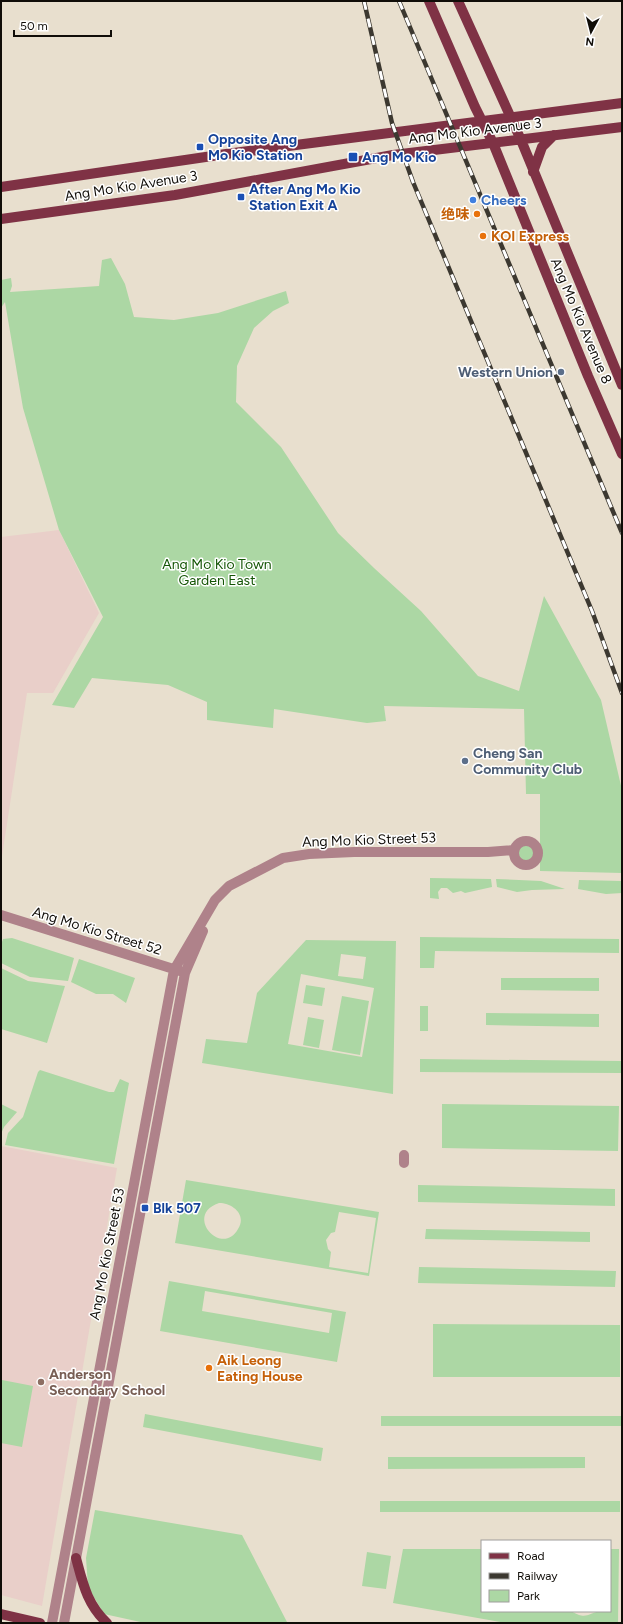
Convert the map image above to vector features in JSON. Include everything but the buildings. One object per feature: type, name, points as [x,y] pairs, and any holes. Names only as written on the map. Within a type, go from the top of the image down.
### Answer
[{"type":"main road","name":"Ang Mo Kio Avenue 8","points":[[429,1],[475,107],[493,143],[588,376],[622,454]]},
{"type":"main road","name":"Ang Mo Kio Avenue 8","points":[[458,1],[521,140],[622,385]]},
{"type":"main road","name":"Ang Mo Kio Avenue 3","points":[[1,187],[196,158],[622,103]]},
{"type":"main road","name":"Ang Mo Kio Avenue 3","points":[[1,219],[175,195],[393,155],[622,128]]},
{"type":"main road","points":[[533,172],[542,147],[554,135]]},
{"type":"main road","points":[[76,1558],[84,1588],[94,1609],[107,1623]]},
{"type":"main road","points":[[1,1614],[40,1623]]},
{"type":"street","name":"Ang Mo Kio Street 53","points":[[52,1623],[174,970],[215,900],[229,886],[283,858],[309,854],[354,852],[488,852],[515,855]]},
{"type":"street","name":"Ang Mo Kio Street 53","points":[[64,1623],[185,973],[215,900]]},
{"type":"street","name":"Ang Mo Kio Street 52","points":[[1,915],[185,973]]},
{"type":"shaded area","points":[[59,530],[99,613],[53,693],[27,693],[1,863],[1,537]]},
{"type":"shaded area","name":"Anderson Secondary School","points":[[1,1146],[117,1168],[42,1606],[1,1595]]},
{"type":"green space","name":"Ang Mo Kio Town Garden East","points":[[111,258],[125,284],[134,317],[174,320],[218,313],[286,291],[289,303],[273,311],[254,328],[237,366],[236,402],[281,447],[338,533],[421,611],[478,676],[519,691],[544,596],[601,700],[622,790],[622,873],[540,871],[540,794],[526,794],[524,709],[384,706],[386,721],[367,723],[274,709],[273,728],[207,720],[207,702],[168,685],[92,678],[74,708],[52,705],[103,617],[59,530],[23,408],[5,302],[1,308],[1,280],[11,278],[12,286],[10,292],[99,286],[102,260]]},
{"type":"green space","points":[[523,845],[529,845],[534,850],[532,859],[529,861],[523,861],[518,856],[518,850]]},
{"type":"green space","points":[[430,878],[491,879],[492,887],[465,893],[461,891],[453,893],[447,888],[441,888],[438,892],[439,899],[430,898]]},
{"type":"green space","points":[[496,879],[541,881],[565,889],[517,892],[497,887]]},
{"type":"green space","points":[[579,880],[622,881],[622,893],[606,894],[578,889]]},
{"type":"green space","points":[[420,937],[619,939],[619,953],[435,951],[434,968],[420,968]]},
{"type":"green space","points":[[12,938],[74,958],[68,981],[30,977],[1,963],[1,945],[3,939]]},
{"type":"green space","points":[[306,940],[396,941],[393,1094],[202,1063],[206,1039],[247,1043],[257,993]],"holes":[[[341,954],[366,957],[363,979],[338,976]],[[301,974],[374,988],[362,1057],[288,1044]]]},
{"type":"green space","points":[[79,959],[135,978],[126,1003],[113,994],[96,994],[71,982]]},
{"type":"green space","points":[[1,968],[28,981],[65,986],[47,1043],[1,1029]]},
{"type":"green space","points":[[501,978],[599,978],[599,991],[501,990]]},
{"type":"green space","points":[[306,985],[325,988],[322,1006],[303,1003]]},
{"type":"green space","points":[[342,996],[369,1001],[360,1055],[332,1050]]},
{"type":"green space","points":[[420,1006],[428,1006],[428,1031],[420,1031]]},
{"type":"green space","points":[[486,1013],[599,1014],[599,1027],[486,1025]]},
{"type":"green space","points":[[308,1017],[324,1020],[319,1048],[303,1045]]},
{"type":"green space","points":[[420,1059],[622,1061],[622,1073],[420,1072]]},
{"type":"green space","points":[[40,1070],[109,1092],[114,1092],[120,1079],[129,1083],[114,1164],[5,1145],[8,1133],[23,1117],[38,1072]]},
{"type":"green space","points":[[1,1104],[17,1112],[4,1127],[1,1134]]},
{"type":"green space","points":[[442,1104],[619,1106],[618,1151],[442,1148]]},
{"type":"green space","points":[[186,1180],[379,1212],[369,1276],[175,1243]],"holes":[[[219,1203],[229,1205],[234,1208],[240,1215],[241,1219],[238,1229],[231,1237],[223,1239],[215,1237],[205,1224],[205,1216],[209,1209]],[[339,1212],[376,1218],[368,1273],[329,1267],[331,1252],[328,1249],[326,1240],[331,1233],[335,1232]]]},
{"type":"green space","points":[[418,1185],[615,1189],[615,1206],[418,1202]]},
{"type":"green space","points":[[426,1229],[590,1232],[590,1242],[425,1239]]},
{"type":"green space","points":[[419,1267],[616,1271],[615,1287],[418,1283]]},
{"type":"green space","points":[[169,1281],[346,1312],[337,1362],[160,1331]],"holes":[[[205,1291],[332,1313],[329,1333],[202,1311]]]},
{"type":"green space","points":[[433,1324],[620,1325],[620,1377],[433,1377]]},
{"type":"green space","points":[[2,1380],[33,1386],[22,1447],[1,1443]]},
{"type":"green space","points":[[145,1414],[323,1448],[321,1461],[143,1427]]},
{"type":"green space","points":[[381,1416],[621,1416],[621,1426],[381,1426]]},
{"type":"green space","points":[[388,1457],[585,1457],[585,1468],[388,1469]]},
{"type":"green space","points":[[380,1501],[620,1501],[620,1512],[380,1512]]},
{"type":"green space","points":[[95,1510],[242,1535],[287,1622],[293,1623],[145,1623],[104,1614],[88,1587],[86,1558]]},
{"type":"green space","points":[[403,1549],[481,1549],[481,1612],[573,1612],[586,1616],[598,1612],[611,1612],[611,1549],[619,1549],[618,1623],[506,1623],[393,1603]]},
{"type":"green space","points":[[367,1552],[391,1556],[386,1589],[362,1586]]},
{"type":"railway","points":[[364,1],[392,123],[413,182],[592,611],[622,693]]},
{"type":"railway","points":[[399,1],[622,533]]},
{"type":"place","name":"Opposite Ang Mo Kio Station","points":[[200,147]]},
{"type":"place","name":"Ang Mo Kio","points":[[353,157]]},
{"type":"place","name":"After Ang Mo Kio Station Exit A","points":[[241,197]]},
{"type":"place","name":"Cheers","points":[[473,200]]},
{"type":"place","name":"绝味","points":[[477,214]]},
{"type":"place","name":"KOI Express","points":[[483,236]]},
{"type":"place","name":"Western Union","points":[[561,372]]},
{"type":"place","name":"Cheng San Community Club","points":[[465,761]]},
{"type":"place","name":"Blk 507","points":[[145,1208]]},
{"type":"place","name":"Aik Leong Eating House","points":[[209,1368]]},
{"type":"place","name":"Anderson Secondary School","points":[[41,1382]]}]
